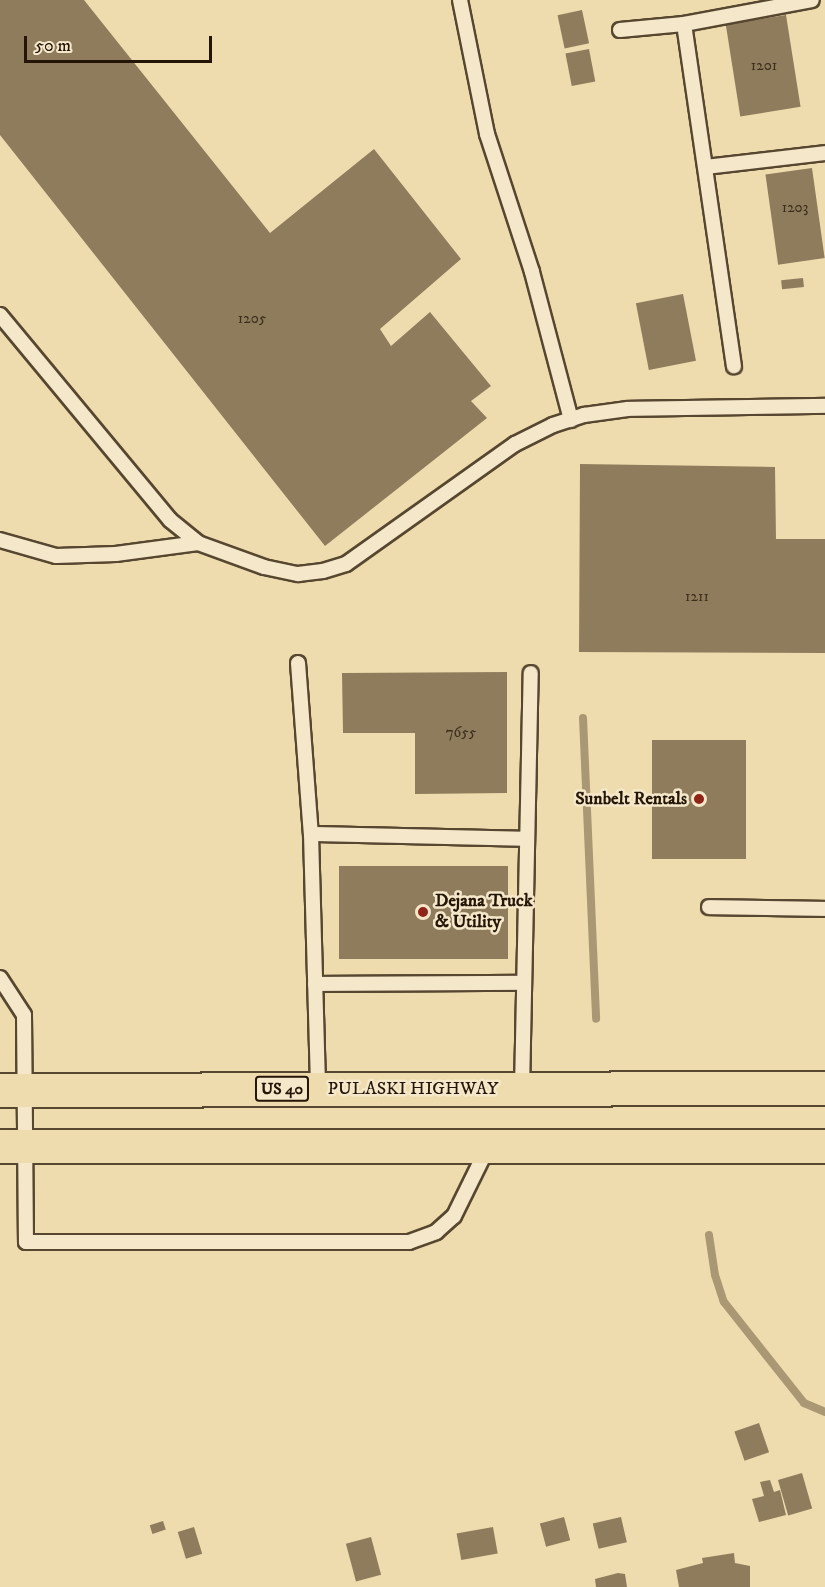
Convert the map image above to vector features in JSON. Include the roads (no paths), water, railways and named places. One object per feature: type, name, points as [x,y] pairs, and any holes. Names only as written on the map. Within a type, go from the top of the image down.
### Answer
[{"type":"highway","name":"PULASKI HIGHWAY","points":[[11,1090],[825,1088]]},
{"type":"highway","points":[[12,1146],[825,1146]]},
{"type":"lane","points":[[460,0],[482,115],[532,272],[571,420]]},
{"type":"lane","points":[[620,30],[684,24],[812,0]]},
{"type":"lane","points":[[684,24],[734,366]]},
{"type":"lane","points":[[706,167],[825,153]]},
{"type":"lane","points":[[0,315],[170,520],[198,543],[264,567],[298,574],[346,564],[515,444],[571,420],[628,409],[825,406]]},
{"type":"lane","points":[[0,540],[56,556],[198,543]]},
{"type":"lane","points":[[298,663],[311,834],[318,1089]]},
{"type":"lane","points":[[522,1089],[531,673]]},
{"type":"lane","points":[[311,834],[527,839]]},
{"type":"lane","points":[[709,907],[825,909]]},
{"type":"lane","points":[[0,978],[24,1015],[11,1090],[12,1146],[26,1242],[409,1242],[436,1232],[454,1216],[488,1147]]},
{"type":"lane","points":[[315,984],[524,983]]},
{"type":"waterway","points":[[583,718],[596,1019]]},
{"type":"waterway","points":[[709,1235],[715,1275],[724,1302],[804,1403],[825,1412]]},
{"type":"place","name":"Sunbelt Rentals","points":[[699,799]]},
{"type":"place","name":"Dejana Truck & Utility","points":[[423,912]]}]
